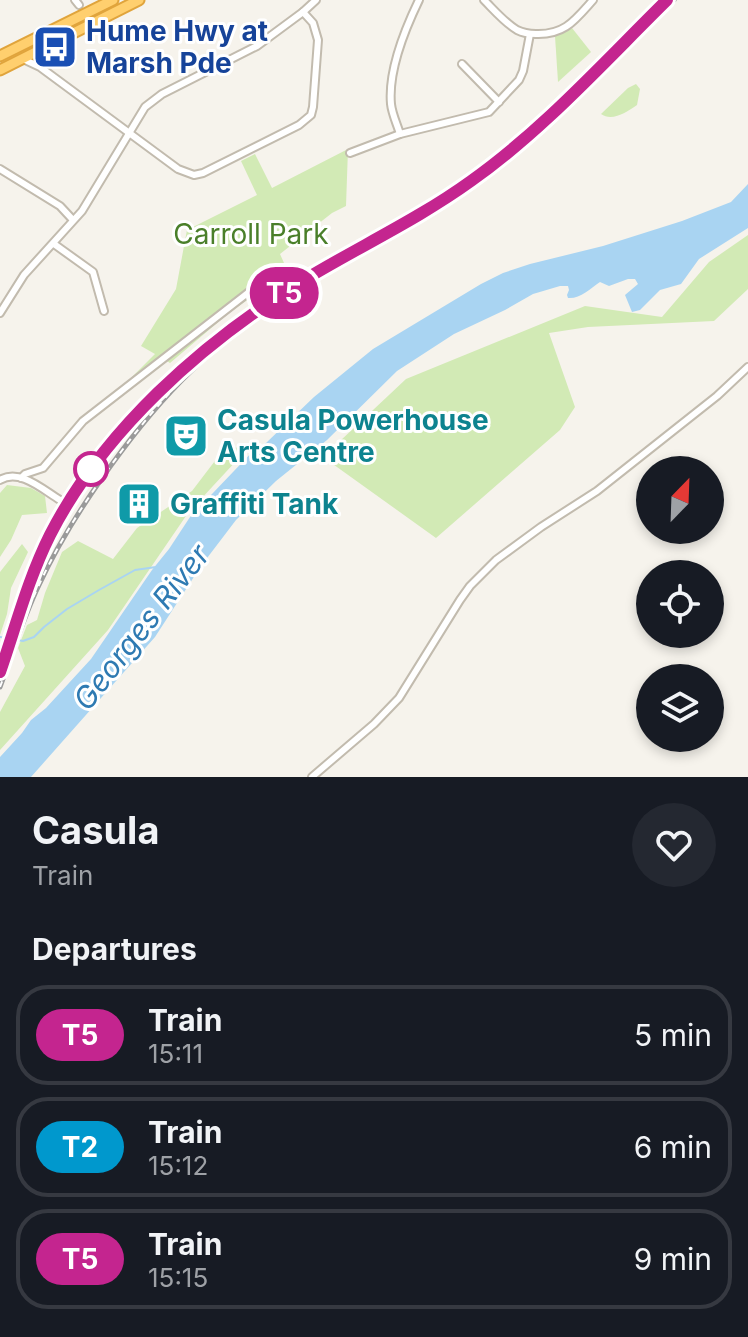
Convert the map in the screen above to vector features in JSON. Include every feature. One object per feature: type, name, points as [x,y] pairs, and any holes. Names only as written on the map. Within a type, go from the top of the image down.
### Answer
[{"type":"highway","points":[[0,56],[113,0]]},
{"type":"highway","points":[[0,70],[139,0]]},
{"type":"street","points":[[0,312],[24,275],[90,199],[145,107],[162,94],[246,53],[316,0]]},
{"type":"street","points":[[400,134],[392,109],[392,85],[399,50],[419,0]]},
{"type":"street","points":[[484,0],[510,26],[530,34],[548,34],[565,28],[593,0]]},
{"type":"street","points":[[22,59],[40,67],[178,169],[194,175],[299,125],[311,115],[318,40],[313,23],[303,12]]},
{"type":"street","points":[[350,153],[400,134],[489,112],[519,80],[530,34]]},
{"type":"street","points":[[40,50],[40,67]]},
{"type":"street","points":[[462,64],[499,102]]},
{"type":"street","points":[[0,169],[60,206],[73,220]]},
{"type":"street","points":[[54,244],[93,272],[104,311]]},
{"type":"street","points":[[21,478],[43,468],[83,421],[249,292],[257,282]]},
{"type":"street","points":[[312,777],[374,724],[399,698],[460,600],[496,560],[597,491],[717,396],[748,367]]},
{"type":"street","points":[[0,480],[13,475],[60,500]]},
{"type":"green space","points":[[572,28],[591,52],[558,82],[555,36]]},
{"type":"green space","points":[[636,84],[640,89],[637,105],[615,117],[601,114],[628,88]]},
{"type":"green space","name":"Carroll Park","points":[[348,149],[346,206],[332,213],[280,254],[288,272],[230,312],[170,363],[161,357],[129,380],[155,354],[141,346],[176,289],[187,230],[257,195],[241,161],[255,154],[272,188]]},
{"type":"green space","points":[[748,235],[748,289],[714,321],[588,327],[549,333],[575,407],[560,430],[436,538],[323,457],[406,379],[585,306],[662,317],[709,262]]},
{"type":"green space","points":[[250,446],[188,513],[108,630],[0,750],[0,712],[25,666],[18,648],[27,625],[37,620],[62,552],[78,541],[113,559],[137,528],[192,491],[224,449]]},
{"type":"green space","points":[[7,485],[31,488],[45,496],[47,513],[22,515],[0,557],[0,493]]},
{"type":"green space","points":[[22,544],[28,552],[11,588],[0,635],[0,572]]},
{"type":"water","name":"Georges River","points":[[748,184],[748,228],[699,259],[681,284],[660,290],[640,310],[632,312],[625,295],[638,284],[635,279],[609,286],[600,282],[572,298],[567,295],[568,286],[560,286],[533,294],[454,334],[397,371],[327,440],[276,481],[236,520],[201,566],[155,637],[31,777],[0,777],[0,757],[31,720],[91,659],[190,517],[255,449],[266,443],[314,397],[373,349],[503,273],[682,221],[731,202]]},
{"type":"waterway","points":[[0,637],[23,641],[34,637],[67,609],[99,590],[135,570],[156,567]]},
{"type":"railway","points":[[0,687],[33,597],[67,532],[120,454],[182,380],[255,318],[475,185],[528,143],[674,0]]},
{"type":"railway","points":[[39,559],[76,491],[124,430]]},
{"type":"train","name":"T5","points":[[0,672],[29,584],[62,514],[91,469],[144,408],[207,349],[278,296],[439,203],[504,157],[667,0]]},
{"type":"place","name":"Hume Hwy at Marsh Pde","points":[[55,47]]},
{"type":"place","name":"Casula Powerhouse Arts Centre","points":[[186,436]]},
{"type":"place","name":"Graffiti Tank","points":[[139,504]]}]
